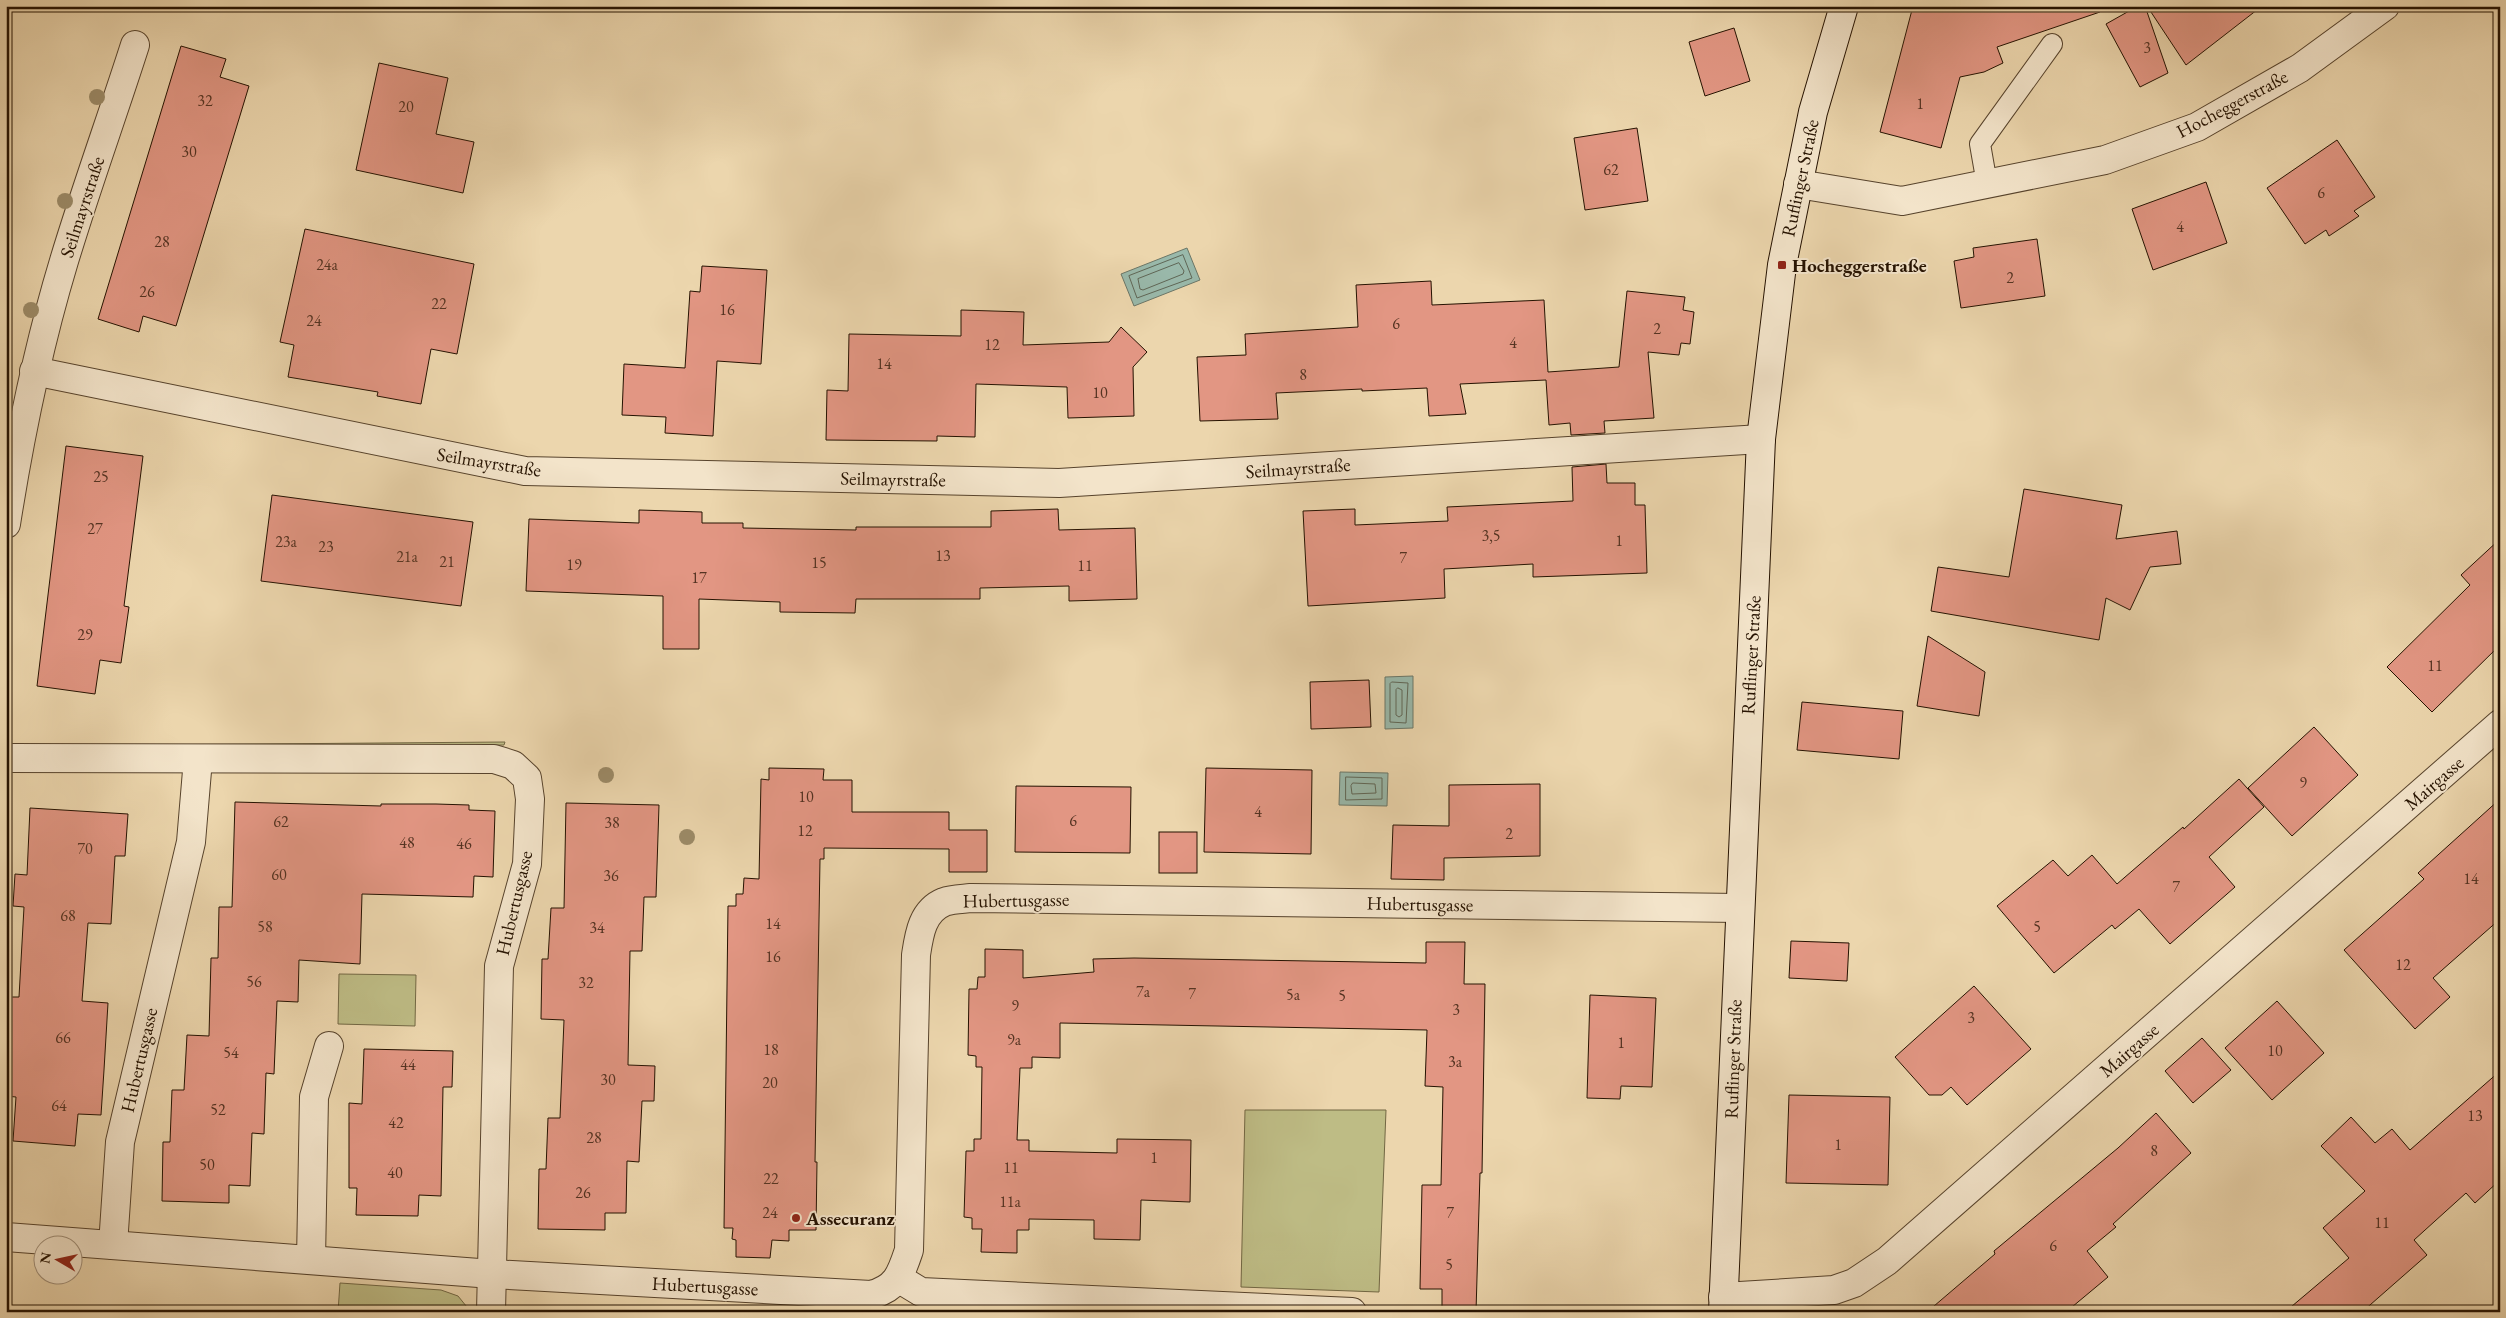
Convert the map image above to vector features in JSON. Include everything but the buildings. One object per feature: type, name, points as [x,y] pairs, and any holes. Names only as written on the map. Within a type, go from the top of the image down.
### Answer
[{"type":"street","name":"Ruflinger Straße","points":[[1723,1305],[1761,439],[1782,265],[1813,112],[1844,6]]},
{"type":"street","name":"Hocheggerstraße","points":[[1798,184],[1902,201],[2105,160],[2197,127],[2300,68],[2385,6]]},
{"type":"street","name":"Seilmayrstraße","points":[[6,524],[16,460],[34,371],[64,262],[135,45]]},
{"type":"street","name":"Seilmayrstraße","points":[[34,371],[525,471],[1060,483],[1761,439]]},
{"type":"street","name":"Mairgasse","points":[[1723,1305],[1834,1290],[1854,1283],[1887,1261],[2500,724]]},
{"type":"street","name":"Hubertusgasse","points":[[6,758],[494,759],[513,765],[527,778],[530,800],[527,864],[499,966],[492,1274]]},
{"type":"street","name":"Hubertusgasse","points":[[112,1245],[120,1142],[191,842],[198,759]]},
{"type":"street","name":"Hubertusgasse","points":[[6,1237],[492,1274],[871,1295],[886,1291],[898,1278],[909,1250],[916,955],[920,931],[929,913],[944,902],[971,898],[1739,908]]},
{"type":"street","points":[[310,1260],[314,1097],[329,1046]]},
{"type":"street","points":[[491,1312],[492,1274]]},
{"type":"street","points":[[898,1278],[921,1292],[1352,1312]]},
{"type":"lane","points":[[1987,184],[1980,144],[2052,44]]},
{"type":"shaded area","points":[[505,742],[504,745],[6,748],[6,746]]},
{"type":"shaded area","points":[[339,974],[416,975],[415,1026],[338,1024]]},
{"type":"shaded area","points":[[1245,1110],[1386,1110],[1379,1292],[1241,1287]]},
{"type":"shaded area","points":[[340,1283],[441,1290],[458,1296],[471,1312],[338,1312]]},
{"type":"water","points":[[1187,248],[1200,280],[1134,306],[1121,274]]},
{"type":"water","points":[[1413,676],[1413,728],[1385,729],[1385,677]]},
{"type":"water","points":[[1340,772],[1388,773],[1387,806],[1339,805]]},
{"type":"place","name":"Hocheggerstraße","points":[[1782,265]]},
{"type":"place","name":"Assecuranz","points":[[796,1218]]}]
